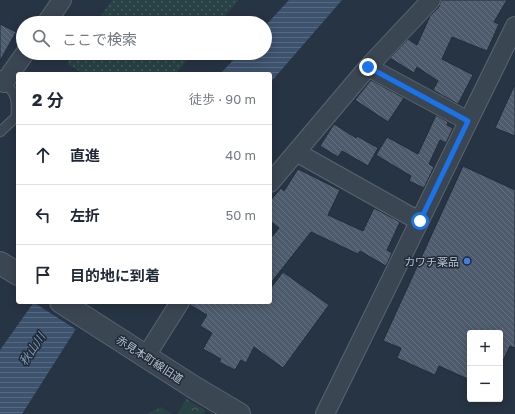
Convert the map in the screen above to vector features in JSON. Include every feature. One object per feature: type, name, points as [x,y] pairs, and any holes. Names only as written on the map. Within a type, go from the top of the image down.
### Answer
[{"type":"street","points":[[51,16],[62,0]]},
{"type":"street","points":[[272,181],[368,67],[432,0]]},
{"type":"street","points":[[326,414],[515,26]]},
{"type":"street","points":[[2,82],[19,60]]},
{"type":"street","points":[[368,67],[468,121]]},
{"type":"street","points":[[296,152],[420,221]]},
{"type":"street","points":[[0,263],[16,273]]},
{"type":"street","name":"赤見本町線旧道","points":[[64,304],[239,414]]},
{"type":"street","points":[[146,356],[179,304]]},
{"type":"lane","points":[[2,82],[14,90],[16,99]]},
{"type":"lane","points":[[0,132],[16,117]]},
{"type":"green space","points":[[112,0],[239,0],[225,16],[101,16]]},
{"type":"green space","points":[[70,60],[188,60],[177,72],[81,72],[67,64]]},
{"type":"green space","points":[[186,399],[205,410],[204,414],[177,414]]},
{"type":"green space","points":[[161,407],[172,414],[146,414]]},
{"type":"water","points":[[289,0],[342,0],[272,81],[272,72],[222,72],[233,60],[272,60],[272,18]]},
{"type":"water","name":"秋山川","points":[[33,304],[92,304],[22,414],[0,414],[0,350]]},
{"type":"pier","points":[[36,304],[94,304],[77,330]]},
{"type":"building","points":[[441,0],[507,0],[494,22],[499,24],[487,51],[452,37],[442,59],[473,75],[458,104],[433,90],[438,81],[417,67],[414,73],[390,58],[408,39],[417,45],[430,16],[439,7]]},
{"type":"building","points":[[0,24],[16,32],[0,61]]},
{"type":"building","points":[[371,80],[404,98],[388,122],[355,100]]},
{"type":"building","points":[[515,84],[515,136],[495,128]]},
{"type":"building","points":[[436,115],[448,122],[447,125],[453,128],[446,143],[440,140],[429,164],[434,167],[424,188],[409,181],[411,176],[376,155],[387,137],[418,154]]},
{"type":"building","points":[[334,124],[356,138],[357,136],[378,148],[368,166],[342,151],[338,157],[320,146]]},
{"type":"building","name":"カワチ薬品","points":[[463,166],[515,190],[515,348],[510,346],[503,361],[503,330],[467,330],[467,379],[439,366],[435,375],[397,358],[401,348],[383,341]]},
{"type":"building","points":[[298,169],[340,190],[328,215],[363,231],[374,208],[400,222],[387,250],[392,253],[386,266],[360,251],[358,254],[311,232],[272,281],[272,237],[279,228],[272,223],[272,199],[281,188],[284,191]]},
{"type":"building","points":[[283,272],[329,305],[283,368],[254,347],[246,363],[241,360],[235,370],[219,362],[221,359],[203,349],[212,333],[200,326],[207,315],[190,304],[272,304],[272,286]]},
{"type":"place","name":"カワチ薬品","points":[[467,261]]},
{"type":"route","points":[[368,67],[468,121],[420,221]]}]
